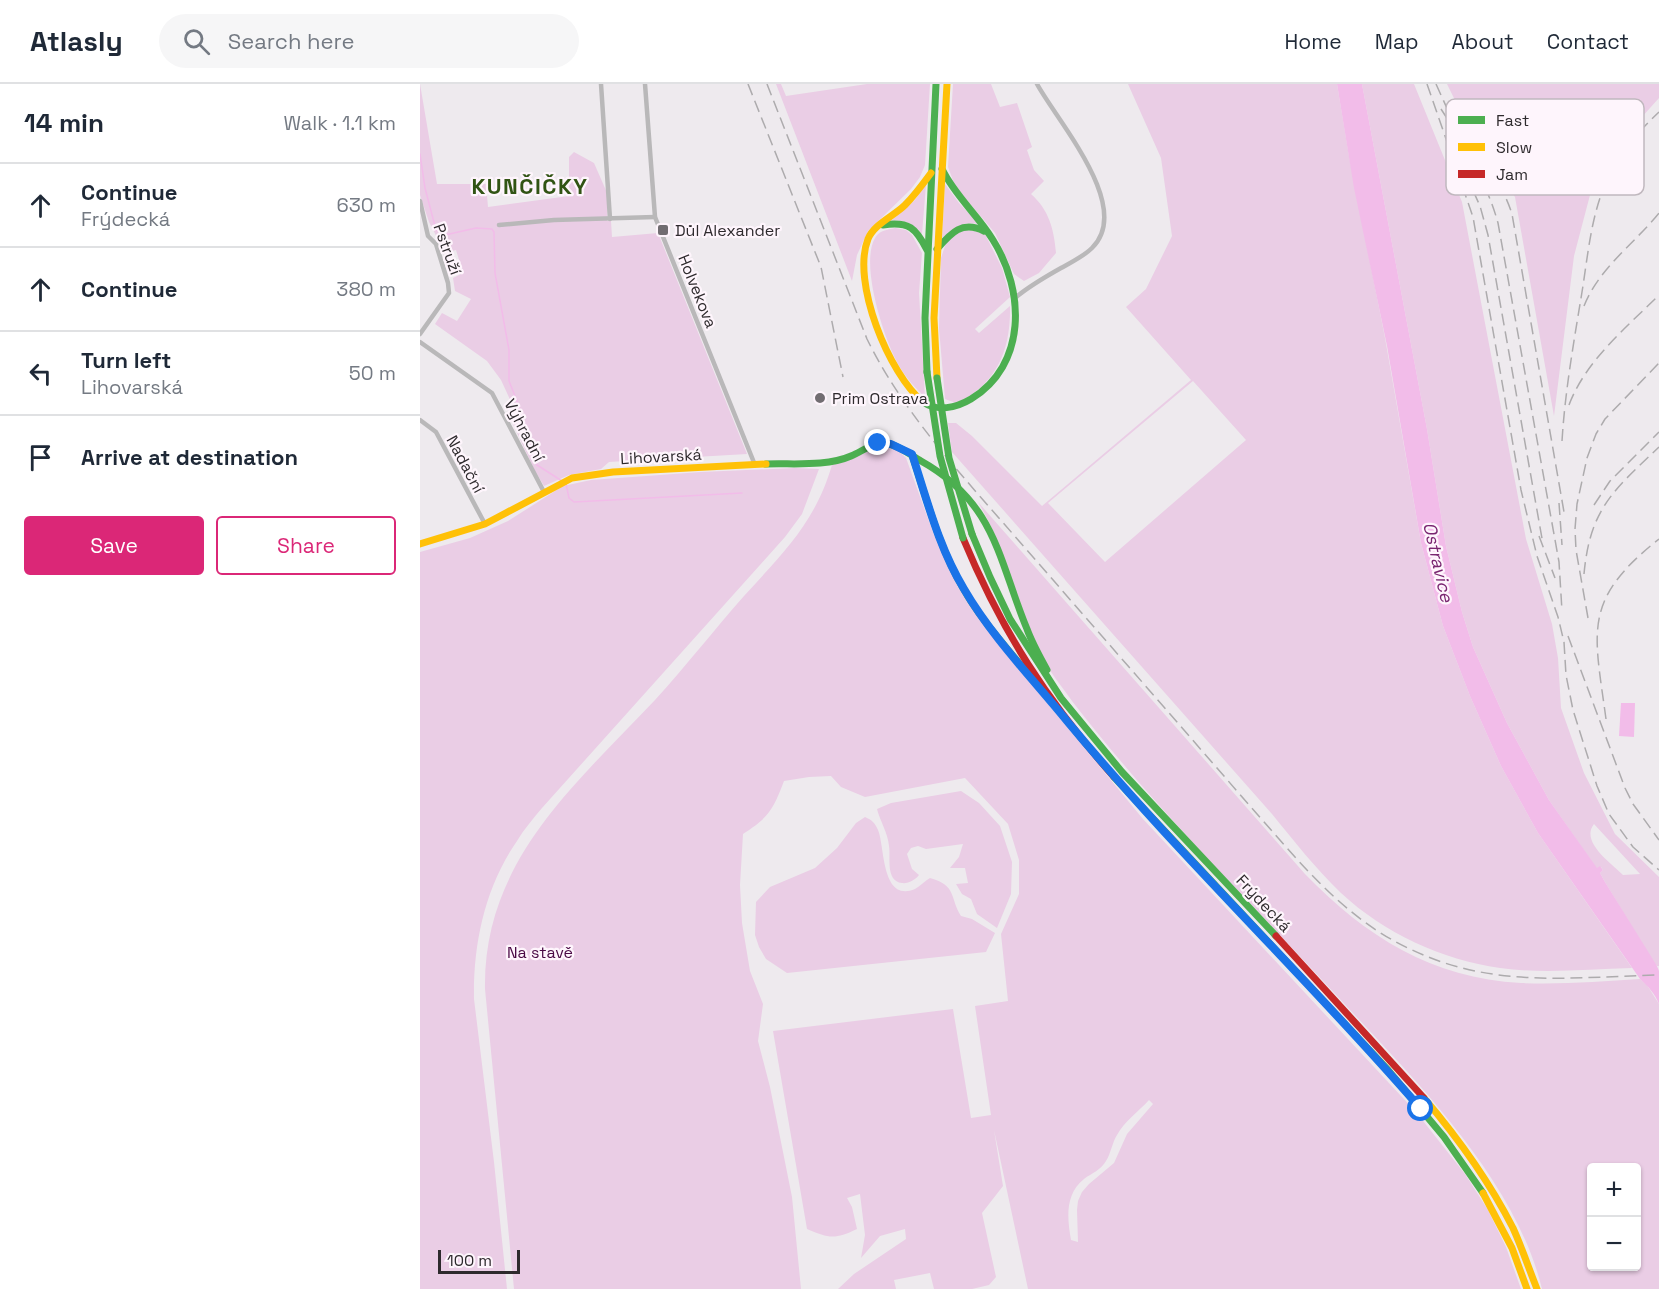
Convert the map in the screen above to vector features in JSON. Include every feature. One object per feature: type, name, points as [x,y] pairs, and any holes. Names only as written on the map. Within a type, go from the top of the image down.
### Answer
[{"type":"main road","points":[[936,84],[931,173],[912,198],[869,237],[864,270],[872,311],[881,339],[897,372],[914,394],[927,404],[942,407],[962,404],[980,393],[998,375],[1010,355],[1016,322],[1015,298],[1004,262],[991,236],[956,194],[942,169],[946,84]]},
{"type":"main road","name":"Frýdecká","points":[[942,169],[934,318],[941,415],[951,467],[972,534],[985,567],[1026,646],[1074,713],[1155,808],[1428,1102],[1476,1165],[1499,1202],[1520,1243],[1537,1289]]},
{"type":"main road","name":"Frýdecká","points":[[931,173],[925,318],[927,372],[932,415],[942,470],[963,538],[987,596],[1010,637],[1068,721],[1148,815],[1369,1050],[1446,1139],[1501,1225],[1527,1289]]},
{"type":"main road","points":[[880,226],[899,223],[910,226],[917,233],[927,251]]},
{"type":"main road","points":[[937,249],[950,234],[963,226],[976,226],[991,236]]},
{"type":"main road","name":"Lihovarská","points":[[420,544],[485,524],[567,481],[599,473],[835,461],[880,443],[895,445],[912,454],[960,489],[975,506],[991,531],[1039,656],[1074,713]]},
{"type":"main road","points":[[912,454],[939,538],[964,590],[1006,647],[1068,721]]},
{"type":"street","points":[[601,84],[610,219]]},
{"type":"street","name":"Holvekova","points":[[645,84],[655,217],[755,465]]},
{"type":"street","points":[[1015,298],[1029,286],[1090,250],[1099,239],[1105,221],[1101,201],[1084,156],[1037,84]]},
{"type":"street","name":"Pstruží","points":[[420,201],[428,236],[436,244],[448,283],[448,293],[420,334]]},
{"type":"street","points":[[499,225],[554,220],[655,217]]},
{"type":"street","points":[[421,236],[428,236]]},
{"type":"street","name":"Výhradní","points":[[420,342],[492,393],[544,492]]},
{"type":"street","name":"Nadační","points":[[420,420],[436,432],[485,524]]},
{"type":"green space","points":[[420,84],[437,184],[486,184],[488,207],[569,196],[569,157],[574,152],[594,163],[608,195],[607,221],[611,221],[612,237],[658,233],[747,454],[609,462],[601,469],[569,475],[544,486],[512,422],[519,419],[501,380],[487,361],[435,324],[442,313],[457,321],[471,299],[455,291],[453,278],[463,273],[456,250],[445,253],[429,222],[420,195]]},
{"type":"green space","points":[[776,84],[781,84],[786,96],[867,84],[930,84],[925,165],[911,189],[868,231],[857,255],[852,281]]},
{"type":"green space","points":[[953,84],[991,84],[1000,107],[1017,103],[1032,147],[1027,150],[1034,170],[1044,181],[1031,194],[1050,220],[1056,253],[1039,273],[1024,281],[1014,274],[995,233],[955,186],[948,167]]},
{"type":"green space","points":[[1128,84],[1337,84],[1421,543],[1443,626],[1470,696],[1501,766],[1538,833],[1632,968],[1533,971],[1478,964],[1457,959],[1415,942],[1395,932],[1358,907],[1314,865],[1272,814],[952,452],[948,423],[956,423],[1042,506],[1191,380],[1126,307],[1146,289],[1172,236],[1161,158]],"holes":[[[1193,381],[1246,440],[1105,562],[1048,503]]]},
{"type":"green space","points":[[1362,84],[1414,84],[1446,163],[1446,195],[1459,195],[1462,202],[1526,539],[1552,624],[1558,658],[1561,708],[1584,773],[1615,834],[1659,877],[1659,966],[1652,960],[1605,882],[1600,873],[1603,870],[1601,867],[1597,869],[1549,800],[1507,723],[1473,647],[1446,546],[1427,429]],"holes":[[[1594,824],[1640,874],[1623,875],[1594,845],[1591,838]]]},
{"type":"green space","points":[[1447,84],[1659,84],[1659,98],[1644,115],[1644,99],[1454,99]]},
{"type":"green space","points":[[945,184],[979,224],[963,224],[942,238]]},
{"type":"green space","points":[[926,185],[922,234],[908,223],[891,221],[914,201]]},
{"type":"green space","points":[[1514,195],[1590,195],[1574,256],[1554,416]]},
{"type":"green space","points":[[895,228],[906,230],[912,235],[922,253],[919,293],[925,397],[912,384],[899,365],[885,334],[875,299],[870,265],[871,250],[877,235]]},
{"type":"green space","points":[[968,229],[985,234],[1002,268],[1010,297],[975,329],[979,333],[1010,306],[1010,322],[1004,351],[991,376],[982,386],[956,403],[945,399],[939,328],[941,258],[946,243],[955,234]]},
{"type":"green space","name":"Na stavě","points":[[883,446],[896,448],[906,458],[934,535],[958,587],[1009,657],[1143,819],[1416,1112],[1465,1174],[1488,1210],[1506,1247],[1521,1289],[1028,1289],[994,1130],[1003,1186],[982,1213],[996,1277],[989,1285],[972,1289],[934,1289],[930,1273],[894,1280],[896,1289],[838,1289],[854,1274],[906,1239],[905,1229],[880,1236],[861,1258],[865,1235],[860,1194],[847,1198],[852,1207],[857,1229],[843,1235],[832,1236],[807,1229],[773,1031],[953,1009],[971,1118],[991,1115],[975,1006],[1008,1001],[1001,934],[1019,894],[1019,860],[1008,824],[965,778],[865,797],[841,787],[831,776],[784,781],[769,812],[759,823],[743,834],[740,885],[742,923],[750,971],[763,1004],[758,1041],[770,1087],[792,1197],[801,1289],[514,1289],[485,989],[488,943],[499,902],[517,864],[539,828],[594,763],[655,700],[796,536],[817,504],[832,465]],"holes":[[[1149,1100],[1153,1104],[1127,1134],[1114,1163],[1082,1192],[1077,1210],[1078,1242],[1071,1240],[1068,1215],[1073,1192],[1084,1179],[1104,1164],[1115,1138],[1128,1121]]]},
{"type":"green space","points":[[795,468],[819,469],[802,514],[785,537],[542,808],[520,837],[497,877],[483,917],[479,937],[474,999],[507,1289],[420,1289],[420,552],[470,538],[508,521],[563,486],[591,480]]},
{"type":"green space","points":[[978,502],[1305,874],[1328,897],[1377,935],[1430,963],[1458,973],[1489,979],[1551,984],[1640,979],[1647,985],[1659,1004],[1659,1289],[1542,1289],[1529,1248],[1509,1208],[1486,1169],[1458,1132],[1398,1062],[1135,778],[1056,679],[1033,637],[997,539]]},
{"type":"green space","points":[[961,791],[979,803],[1000,826],[1012,862],[1011,894],[997,928],[977,914],[971,899],[962,894],[956,884],[968,883],[965,868],[950,868],[959,857],[963,844],[926,849],[918,846],[911,848],[907,854],[912,869],[919,875],[904,883],[893,878],[891,873],[888,841],[877,809],[891,803]]},
{"type":"green space","points":[[865,817],[876,825],[886,871],[896,888],[904,891],[915,889],[930,878],[945,884],[952,893],[961,916],[972,919],[995,933],[986,952],[787,973],[766,959],[755,935],[756,902],[770,887],[815,868],[837,848],[856,823]]},
{"type":"water","name":"Ostravice","points":[[1337,84],[1362,84],[1427,429],[1446,546],[1473,647],[1507,723],[1549,800],[1597,868],[1600,866],[1603,870],[1600,873],[1605,882],[1657,966],[1659,1004],[1538,833],[1501,766],[1470,696],[1443,626],[1421,543],[1387,346],[1354,188]]},
{"type":"water","points":[[1621,703],[1635,703],[1634,737],[1619,736]]},
{"type":"waterway","points":[[420,154],[425,188],[436,230],[445,235],[476,228],[492,229],[494,232],[495,273],[509,350],[509,381],[522,417],[521,433],[537,465],[562,481]]},
{"type":"waterway","points":[[566,484],[569,498],[574,502],[742,493]]},
{"type":"railway","points":[[748,84],[821,267],[843,377]]},
{"type":"railway","points":[[767,84],[867,339],[894,387],[926,432],[980,496],[1286,847],[1323,886],[1363,921],[1386,936],[1441,962],[1471,970],[1532,978],[1659,975]]},
{"type":"railway","points":[[1427,84],[1446,139]]},
{"type":"railway","points":[[1436,84],[1446,106]]},
{"type":"railway","points":[[1441,109],[1446,117]]},
{"type":"railway","points":[[1644,127],[1659,112]]},
{"type":"railway","points":[[1465,195],[1473,217],[1521,490],[1537,556],[1564,642],[1566,675],[1573,710],[1597,786],[1609,814],[1633,847],[1659,870]]},
{"type":"railway","points":[[1475,195],[1488,235],[1543,544]]},
{"type":"railway","points":[[1489,195],[1498,223],[1559,562],[1562,611]]},
{"type":"railway","points":[[1504,195],[1512,214],[1564,512]]},
{"type":"railway","points":[[1562,441],[1570,366],[1591,235],[1601,195]]},
{"type":"railway","points":[[1584,306],[1608,268],[1659,213]]},
{"type":"railway","points":[[1569,405],[1576,389],[1596,359],[1659,295]]},
{"type":"railway","points":[[1588,618],[1576,550],[1575,529],[1577,504],[1587,458],[1596,434],[1605,419],[1659,363]]},
{"type":"railway","points":[[1594,505],[1610,481],[1659,432]]},
{"type":"railway","points":[[1584,574],[1592,532],[1607,502],[1629,476],[1659,447]]},
{"type":"railway","points":[[1559,503],[1562,545]]},
{"type":"railway","points":[[1539,536],[1555,578]]},
{"type":"railway","points":[[1606,719],[1598,662],[1599,618],[1605,599],[1617,580],[1659,539]]},
{"type":"railway","points":[[1568,636],[1625,788],[1633,804],[1659,840]]},
{"type":"traffic: fast","points":[[927,372],[925,318],[936,84]]},
{"type":"traffic: fast","points":[[923,402],[940,408],[953,407],[971,399],[989,384],[1003,367],[1011,347],[1015,326],[1015,304],[1004,260],[987,231],[953,188],[942,169]]},
{"type":"traffic: fast","points":[[883,225],[899,224],[911,228],[927,250]]},
{"type":"traffic: fast","points":[[937,249],[952,233],[963,228],[969,227],[984,231]]},
{"type":"traffic: fast","points":[[927,372],[940,456],[963,538]]},
{"type":"traffic: fast","points":[[937,378],[949,458],[972,534]]},
{"type":"traffic: fast","points":[[766,464],[831,462],[884,443],[902,449],[946,477],[965,495],[980,514],[991,534],[1029,634],[1047,670]]},
{"type":"traffic: fast","points":[[912,455],[934,523],[963,588],[996,636],[1033,680]]},
{"type":"traffic: fast","points":[[972,534],[1010,619],[1061,698],[1122,772],[1276,936]]},
{"type":"traffic: fast","points":[[1114,777],[1388,1070],[1444,1137],[1483,1193]]},
{"type":"traffic: slow","points":[[937,378],[934,318],[947,84]]},
{"type":"traffic: slow","points":[[923,402],[910,389],[898,371],[876,326],[869,302],[864,257],[871,234],[905,205],[931,173]]},
{"type":"traffic: slow","points":[[420,544],[485,524],[572,478],[613,472],[766,464]]},
{"type":"traffic: slow","points":[[1424,1098],[1461,1144],[1494,1193],[1513,1228],[1537,1289]]},
{"type":"traffic: slow","points":[[1483,1193],[1512,1248],[1527,1289]]},
{"type":"traffic: jam","points":[[963,538],[994,604],[1028,664],[1068,721],[1114,777]]},
{"type":"traffic: jam","points":[[1276,936],[1424,1098]]},
{"type":"place","name":"Důl Alexander","points":[[663,230]]},
{"type":"place","name":"Prim Ostrava","points":[[820,398]]},
{"type":"district","name":"KUNČIČKY","points":[[530,186]]},
{"type":"route","points":[[878,443],[891,444],[912,454],[932,518],[953,569],[976,608],[1006,647],[1148,815],[1369,1050],[1421,1109]]}]
